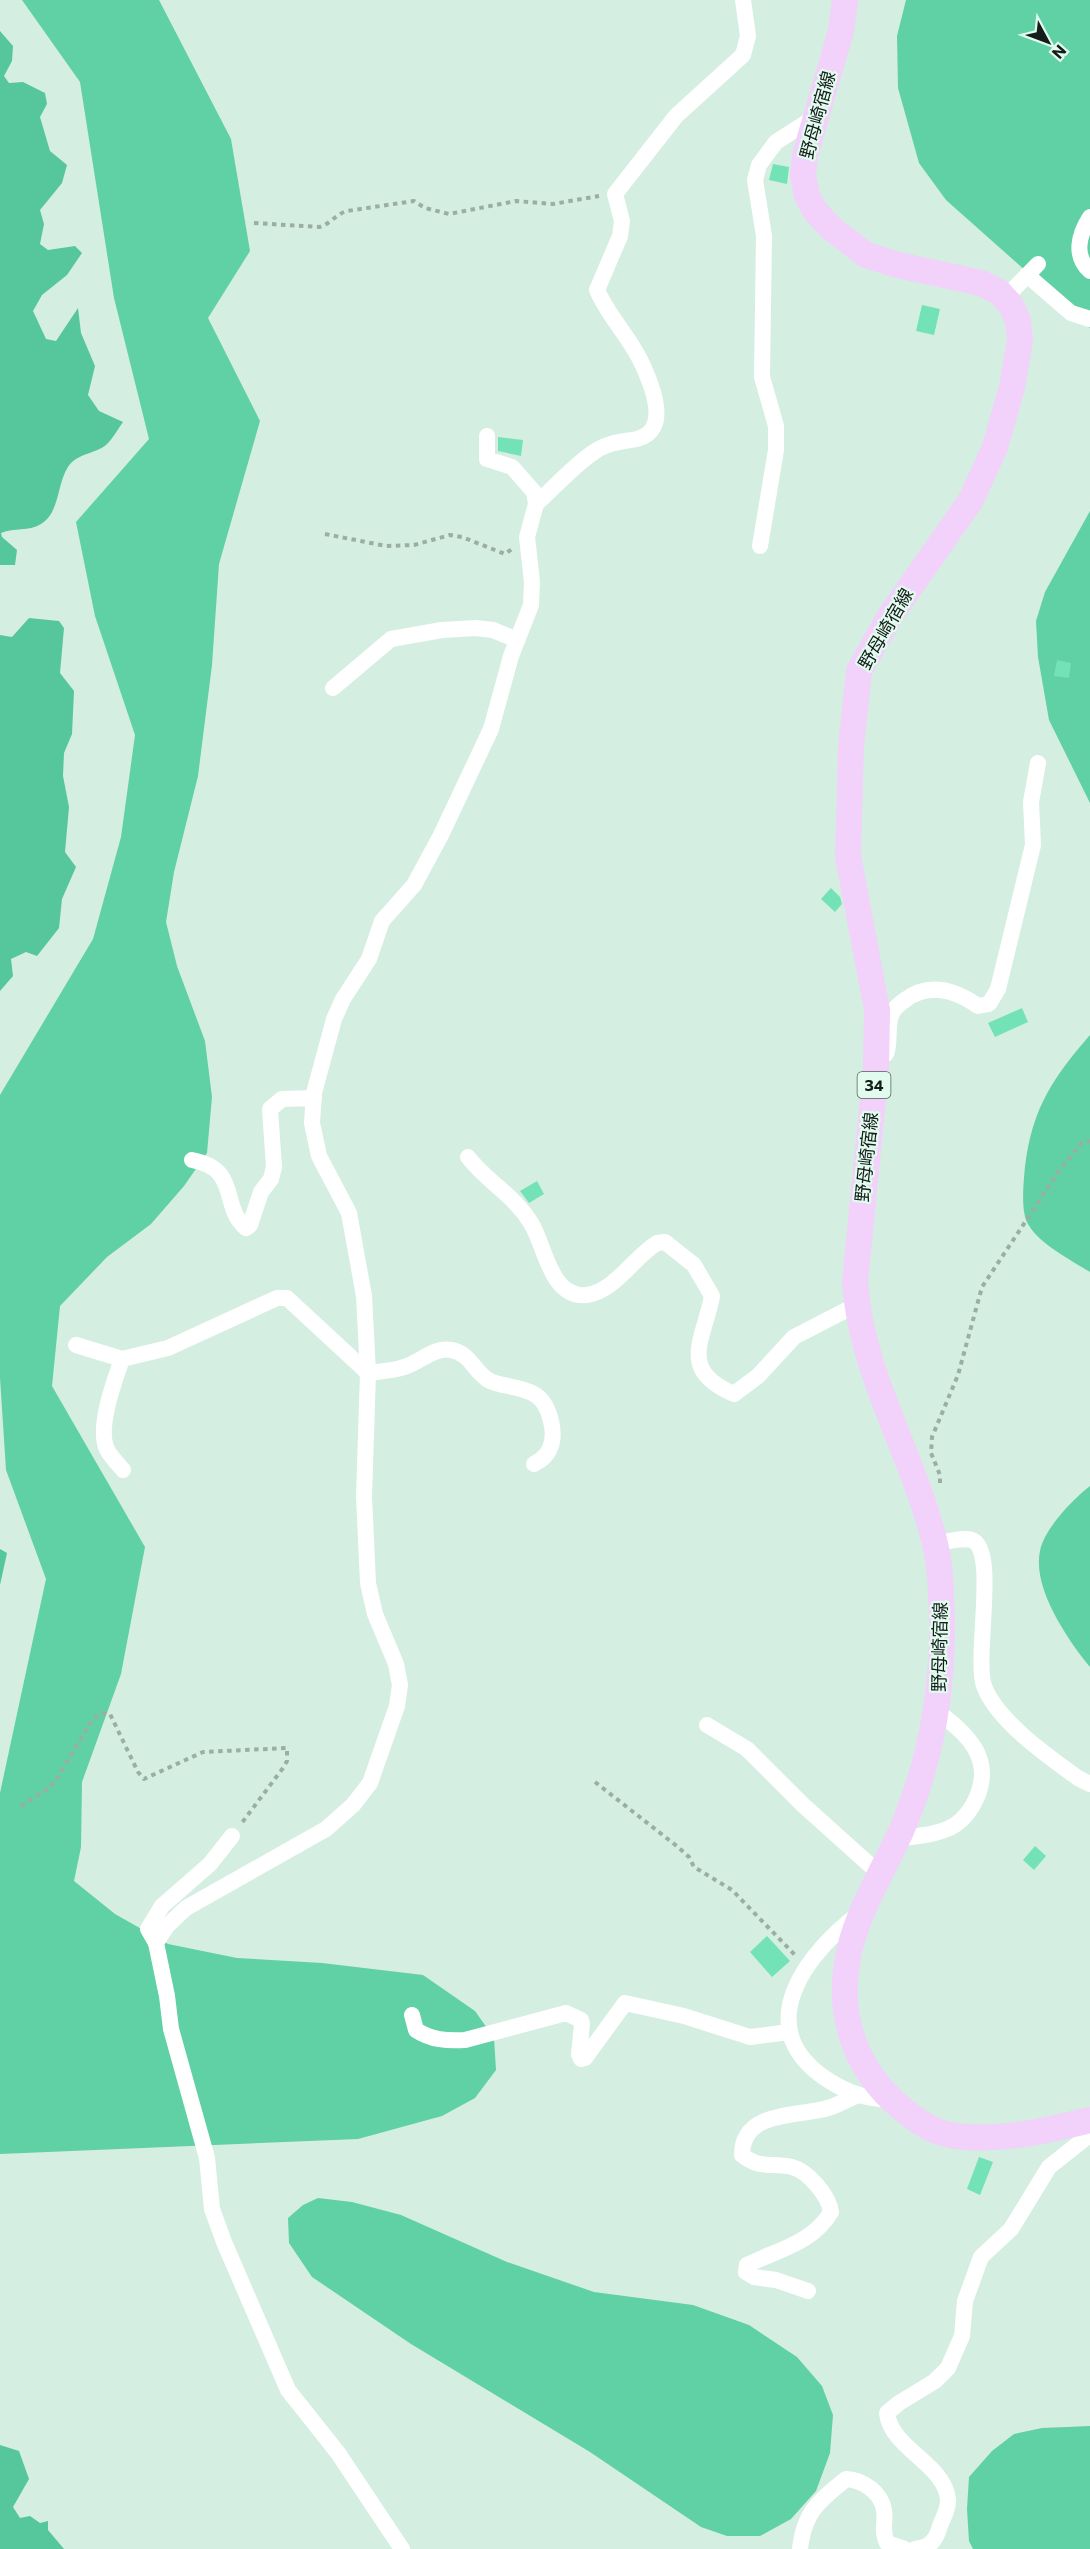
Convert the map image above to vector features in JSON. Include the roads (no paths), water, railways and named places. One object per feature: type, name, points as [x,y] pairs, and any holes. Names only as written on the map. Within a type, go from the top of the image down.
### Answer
[{"type":"main road","name":"野母崎宿線","points":[[844,0],[841,31],[805,155],[803,175],[807,196],[815,211],[831,228],[866,255],[898,266],[981,283],[1005,298],[1018,321],[1020,340],[1012,387],[995,447],[971,500],[890,616],[860,671],[852,747],[848,856],[877,1010],[876,1058],[855,1282],[856,1305],[865,1343],[891,1421],[927,1513],[935,1544],[940,1575],[942,1656],[938,1712],[925,1765],[897,1839],[863,1911],[847,1962],[845,2011],[859,2057],[869,2075],[890,2099],[910,2116],[927,2126],[945,2133],[968,2136],[1013,2135],[1090,2120]]},
{"type":"street","points":[[536,504],[595,451],[616,441],[639,438],[649,432],[657,419],[656,402],[644,368],[626,333],[604,307],[597,290],[620,236],[622,221],[614,201],[615,194],[676,116],[743,55],[748,36],[743,0]]},
{"type":"street","points":[[760,546],[776,450],[776,426],[762,377],[764,236],[755,180],[759,165],[776,142],[815,117]]},
{"type":"street","points":[[1090,217],[1084,226],[1078,244],[1081,260],[1090,271]]},
{"type":"street","points":[[1005,298],[1033,269],[1071,313],[1090,319]]},
{"type":"street","points":[[156,1944],[167,1926],[186,1908],[326,1829],[353,1805],[370,1783],[397,1706],[400,1685],[396,1664],[375,1614],[368,1583],[364,1496],[368,1373],[364,1296],[349,1213],[314,1141],[314,1098],[334,1019],[343,999],[369,959],[382,921],[414,885],[441,835],[491,729],[517,640],[531,605],[532,582],[527,537],[536,504],[534,492],[512,467],[488,459],[487,436]]},
{"type":"street","points":[[333,688],[391,639],[442,630],[476,628],[493,630],[517,640]]},
{"type":"street","points":[[876,1058],[886,1054],[890,1044],[888,1030],[892,1013],[897,1005],[912,995],[928,990],[943,989],[957,993],[978,1006],[989,1004],[998,989],[1033,845],[1031,802],[1038,763]]},
{"type":"street","points":[[192,1160],[210,1164],[218,1172],[238,1218],[246,1228],[250,1225],[261,1192],[271,1179],[274,1167],[270,1109],[282,1099],[314,1098]]},
{"type":"street","points":[[468,1157],[481,1173],[507,1192],[521,1209],[532,1224],[552,1273],[560,1285],[574,1293],[587,1295],[608,1285],[657,1243],[665,1242],[694,1265],[712,1296],[698,1346],[698,1365],[714,1382],[734,1394],[758,1376],[794,1337],[856,1305]]},
{"type":"street","points":[[76,1344],[122,1359],[168,1348],[277,1298],[287,1298],[368,1373]]},
{"type":"street","points":[[368,1373],[403,1368],[442,1349],[463,1353],[488,1380],[535,1394],[543,1402],[551,1418],[551,1447],[545,1457],[534,1464]]},
{"type":"street","points":[[122,1359],[113,1386],[105,1441],[107,1450],[123,1470]]},
{"type":"street","points":[[935,1544],[970,1540],[977,1544],[985,1561],[980,1657],[985,1689],[1018,1730],[1078,1778],[1090,1784]]},
{"type":"street","points":[[897,1839],[935,1833],[953,1826],[968,1815],[978,1795],[981,1779],[980,1760],[958,1726],[938,1712]]},
{"type":"street","points":[[707,1725],[747,1749],[803,1805],[881,1875]]},
{"type":"street","points":[[232,1836],[210,1864],[154,1916],[148,1929],[156,1944],[171,2029],[207,2158],[212,2209],[288,2390],[338,2453],[402,2549]]},
{"type":"street","points":[[863,1911],[837,1930],[807,1967],[793,1994],[786,2015],[789,2032],[797,2053],[812,2069],[830,2082],[869,2100],[890,2099]]},
{"type":"street","points":[[411,2015],[416,2030],[434,2038],[450,2041],[465,2040],[566,2013],[581,2020],[579,2054],[581,2059],[585,2058],[625,2003],[684,2016],[750,2037],[789,2032]]},
{"type":"street","points":[[808,2291],[776,2280],[754,2277],[746,2272],[747,2265],[788,2248],[820,2227],[831,2212],[827,2198],[801,2171],[791,2167],[753,2163],[742,2155],[742,2145],[751,2130],[762,2121],[830,2108],[858,2095]]},
{"type":"street","points":[[915,2549],[935,2544],[948,2501],[943,2483],[896,2434],[888,2422],[887,2412],[935,2381],[948,2368],[957,2353],[962,2336],[965,2301],[981,2257],[1011,2229],[1049,2167],[1088,2136],[1090,2129]]},
{"type":"street","points":[[800,2549],[802,2526],[811,2510],[846,2480],[858,2480],[874,2492],[884,2510],[881,2531],[887,2543],[905,2549]]}]
